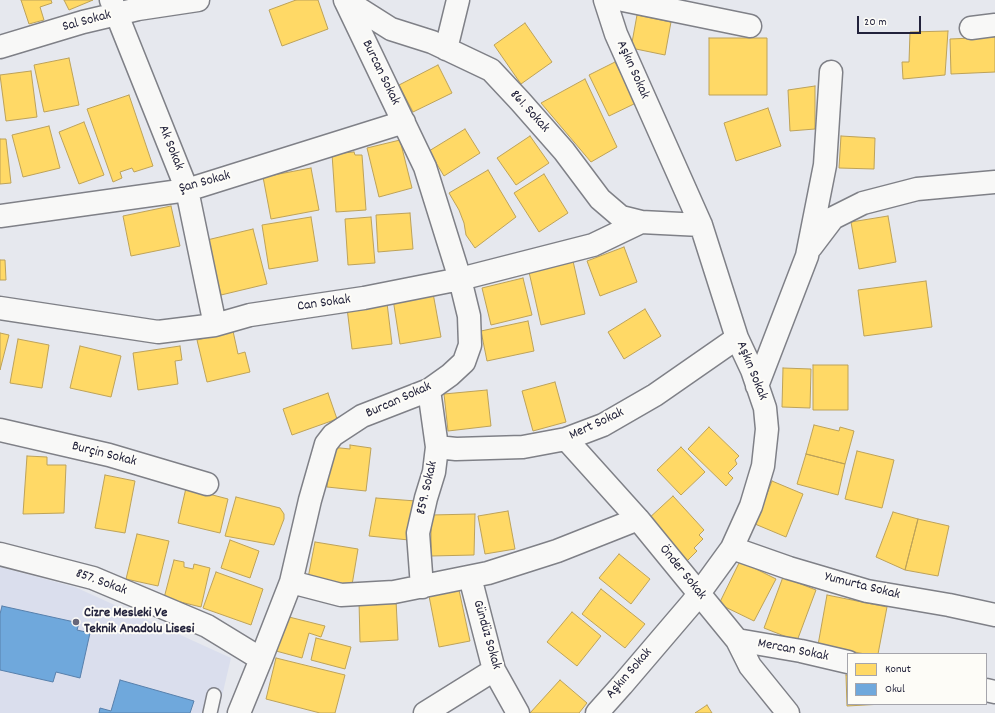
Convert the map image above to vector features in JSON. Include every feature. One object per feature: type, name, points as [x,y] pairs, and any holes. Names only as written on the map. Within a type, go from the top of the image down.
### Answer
[{"type":"street","name":"Sal Sokak","points":[[0,47],[83,22],[114,7],[138,9],[198,0]]},
{"type":"street","name":"861. Sokak","points":[[345,0],[391,29],[432,42],[490,70],[520,101],[564,151],[600,199],[621,218],[641,222],[701,225]]},
{"type":"street","name":"Burcan Sokak","points":[[239,713],[290,582],[310,500],[326,444],[333,435],[362,416],[429,390],[450,375],[464,362],[470,345],[469,316],[460,279],[425,167],[345,0]]},
{"type":"street","points":[[446,48],[458,0]]},
{"type":"street","name":"Aşkın Sokak","points":[[596,713],[627,679],[698,594],[732,548],[751,506],[763,466],[767,429],[765,408],[752,370],[737,338],[701,225],[616,34],[605,0]]},
{"type":"street","points":[[622,0],[750,26]]},
{"type":"street","name":"Ak Sokak","points":[[114,7],[187,190],[214,325]]},
{"type":"street","points":[[971,28],[995,25]]},
{"type":"street","points":[[757,386],[788,308],[808,251],[825,165],[831,72]]},
{"type":"street","name":"Şan Sokak","points":[[0,216],[187,190],[404,122]]},
{"type":"street","points":[[808,251],[833,218],[863,203],[917,189],[995,182]]},
{"type":"street","name":"Can Sokak","points":[[0,308],[158,332],[214,325],[250,315],[364,298],[460,279],[593,245],[641,222]]},
{"type":"street","name":"Mert Sokak","points":[[437,446],[456,449],[523,446],[566,440],[603,425],[655,395],[737,338]]},
{"type":"street","name":"859. Sokak","points":[[422,587],[418,533],[434,472],[437,446],[429,390]]},
{"type":"street","name":"Burçin Sokak","points":[[0,430],[109,456],[207,484]]},
{"type":"street","name":"Önder Sokak","points":[[566,440],[638,519],[737,640],[750,666],[788,713]]},
{"type":"street","points":[[290,582],[340,595],[394,592],[422,587],[488,573],[557,551],[638,519]]},
{"type":"street","name":"Yumurta Sokak","points":[[732,548],[789,568],[867,592],[948,605],[995,615]]},
{"type":"street","name":"857. Sokak","points":[[0,554],[93,578],[207,626],[261,659]]},
{"type":"street","name":"Gündüz Sokak","points":[[470,577],[494,670],[518,713]]},
{"type":"street","name":"Mercan Sokak","points":[[737,640],[801,651],[847,662]]},
{"type":"street","points":[[425,713],[494,670]]},
{"type":"lane","points":[[210,713],[214,695]]},
{"type":"shaded area","name":"Cizre Mesleki Ve Teknik Anadolu Lisesi","points":[[0,567],[75,587],[231,658],[218,713],[0,713]]},
{"type":"building: Konut","points":[[21,0],[51,0],[52,3],[40,7],[44,20],[29,24]]},
{"type":"building: Konut","points":[[64,0],[93,0],[69,10]]},
{"type":"building: Konut","points":[[296,0],[318,0],[328,29],[282,46],[269,10]]},
{"type":"building: Konut","points":[[637,15],[671,22],[665,55],[631,48]]},
{"type":"building: Konut","points":[[525,23],[552,62],[521,84],[494,45]]},
{"type":"building: Konut","points":[[948,31],[945,75],[903,79],[902,62],[909,62],[910,32]]},
{"type":"building: Konut","points":[[995,37],[995,72],[951,74],[950,39]]},
{"type":"building: Konut","points":[[709,38],[767,38],[767,95],[709,95]]},
{"type":"building: Konut","points":[[69,58],[79,105],[44,112],[34,65]]},
{"type":"building: Konut","points":[[615,62],[636,103],[609,116],[589,75]]},
{"type":"building: Konut","points":[[438,65],[452,93],[413,112],[399,85]]},
{"type":"building: Konut","points":[[31,71],[37,117],[6,121],[0,75]]},
{"type":"building: Konut","points":[[585,79],[617,147],[591,162],[541,103]]},
{"type":"building: Konut","points":[[815,86],[815,129],[790,131],[788,90]]},
{"type":"building: Konut","points":[[129,95],[153,166],[134,172],[132,168],[120,172],[122,178],[113,182],[87,109]]},
{"type":"building: Konut","points":[[768,108],[781,146],[736,161],[724,123]]},
{"type":"building: Konut","points":[[84,122],[104,175],[79,184],[59,132]]},
{"type":"building: Konut","points":[[49,126],[60,168],[23,177],[12,135]]},
{"type":"building: Konut","points":[[465,129],[480,153],[444,176],[429,151]]},
{"type":"building: Konut","points":[[530,136],[549,163],[516,185],[497,158]]},
{"type":"building: Konut","points":[[841,136],[875,138],[874,169],[839,168]]},
{"type":"building: Konut","points":[[0,139],[6,139],[11,183],[0,184]]},
{"type":"building: Konut","points":[[400,140],[412,188],[379,197],[367,148]]},
{"type":"building: Konut","points":[[354,152],[355,155],[362,155],[366,210],[336,212],[332,154]]},
{"type":"building: Konut","points":[[311,168],[319,210],[271,219],[263,177]]},
{"type":"building: Konut","points":[[488,170],[516,217],[475,248],[466,235],[464,223],[459,210],[449,193]]},
{"type":"building: Konut","points":[[544,174],[568,213],[539,232],[514,193]]},
{"type":"building: Konut","points":[[171,206],[180,246],[131,256],[123,216]]},
{"type":"building: Konut","points":[[410,213],[413,249],[378,252],[376,215]]},
{"type":"building: Konut","points":[[888,216],[896,262],[859,269],[851,222]]},
{"type":"building: Konut","points":[[311,217],[318,261],[269,269],[262,225]]},
{"type":"building: Konut","points":[[371,217],[375,263],[348,265],[345,219]]},
{"type":"building: Konut","points":[[253,229],[267,284],[221,295],[207,240]]},
{"type":"building: Konut","points":[[624,247],[637,282],[600,296],[587,261]]},
{"type":"building: Konut","points":[[0,260],[5,260],[6,280],[0,280]]},
{"type":"building: Konut","points":[[573,261],[585,314],[541,325],[529,272]]},
{"type":"building: Konut","points":[[523,278],[532,315],[491,325],[482,288]]},
{"type":"building: Konut","points":[[926,281],[932,327],[864,336],[858,290]]},
{"type":"building: Konut","points":[[433,293],[441,337],[400,344],[393,299]]},
{"type":"building: Konut","points":[[387,303],[392,344],[352,349],[347,308]]},
{"type":"building: Konut","points":[[645,309],[661,336],[624,359],[608,332]]},
{"type":"building: Konut","points":[[528,321],[534,351],[487,361],[481,331]]},
{"type":"building: Konut","points":[[233,331],[238,354],[245,352],[250,372],[207,382],[197,340]]},
{"type":"building: Konut","points":[[0,333],[9,335],[0,370]]},
{"type":"building: Konut","points":[[18,339],[49,345],[42,388],[10,383]]},
{"type":"building: Konut","points":[[80,346],[121,356],[111,397],[70,388]]},
{"type":"building: Konut","points":[[180,346],[182,360],[175,361],[178,384],[138,390],[133,353]]},
{"type":"building: Konut","points":[[813,365],[848,365],[848,410],[813,410]]},
{"type":"building: Konut","points":[[783,368],[811,369],[810,408],[782,407]]},
{"type":"building: Konut","points":[[555,382],[566,422],[533,431],[522,391]]},
{"type":"building: Konut","points":[[487,390],[491,426],[448,431],[444,394]]},
{"type":"building: Konut","points":[[328,393],[337,419],[292,435],[283,409]]},
{"type":"building: Konut","points":[[814,425],[839,431],[840,427],[854,431],[845,464],[806,454]]},
{"type":"building: Konut","points":[[709,427],[739,456],[735,460],[737,464],[728,473],[733,478],[726,486],[688,449]]},
{"type":"building: Konut","points":[[350,445],[371,448],[366,491],[327,487],[331,447],[350,449]]},
{"type":"building: Konut","points":[[681,447],[705,472],[681,495],[657,470]]},
{"type":"building: Konut","points":[[857,451],[894,460],[882,508],[845,499]]},
{"type":"building: Konut","points":[[806,454],[845,464],[838,495],[797,484]]},
{"type":"building: Konut","points":[[27,456],[47,457],[47,465],[66,465],[64,513],[23,514]]},
{"type":"building: Konut","points":[[105,475],[135,481],[125,533],[95,528]]},
{"type":"building: Konut","points":[[772,481],[803,494],[786,537],[755,524]]},
{"type":"building: Konut","points":[[186,488],[228,499],[220,533],[178,523]]},
{"type":"building: Konut","points":[[673,496],[704,530],[699,535],[703,539],[694,548],[697,551],[686,562],[647,520]]},
{"type":"building: Konut","points":[[236,497],[280,508],[284,514],[284,519],[274,545],[225,536]]},
{"type":"building: Konut","points":[[376,498],[416,501],[409,540],[369,536]]},
{"type":"building: Konut","points":[[508,511],[515,549],[485,554],[478,516]]},
{"type":"building: Konut","points":[[893,512],[918,519],[905,570],[876,557]]},
{"type":"building: Konut","points":[[475,514],[474,555],[431,556],[431,515]]},
{"type":"building: Konut","points":[[918,519],[949,526],[938,576],[905,570]]},
{"type":"building: Konut","points":[[137,534],[169,541],[158,586],[126,579]]},
{"type":"building: Konut","points":[[230,540],[259,551],[250,578],[221,568]]},
{"type":"building: Konut","points":[[315,542],[358,549],[352,585],[308,578]]},
{"type":"building: Konut","points":[[619,554],[650,579],[631,604],[599,578]]},
{"type":"building: Konut","points":[[174,560],[184,562],[184,567],[193,569],[194,564],[210,568],[201,607],[164,598]]},
{"type":"building: Konut","points":[[740,561],[776,579],[754,621],[719,604]]},
{"type":"building: Konut","points":[[216,572],[263,589],[251,625],[203,608]]},
{"type":"building: Konut","points":[[783,577],[816,590],[797,641],[764,628]]},
{"type":"building: Konut","points":[[601,589],[645,624],[625,648],[582,614]]},
{"type":"building: Konut","points":[[459,590],[470,641],[439,647],[429,596]]},
{"type":"building: Konut","points":[[827,595],[887,607],[878,653],[860,653],[818,645]]},
{"type":"building: Konut","points":[[396,600],[398,640],[360,642],[359,601]]},
{"type":"building: Konut","points":[[572,612],[601,636],[577,666],[547,642]]},
{"type":"building: Konut","points":[[285,616],[325,626],[321,637],[309,633],[302,658],[276,651]]},
{"type":"building: Konut","points":[[316,638],[351,647],[345,669],[311,660]]},
{"type":"building: Konut","points":[[276,658],[345,675],[335,713],[320,713],[266,699]]},
{"type":"building: Konut","points":[[846,675],[847,705],[865,705],[847,706]]},
{"type":"building: Konut","points":[[560,680],[587,703],[579,713],[530,713]]},
{"type":"building: Konut","points":[[707,705],[712,713],[695,713]]},
{"type":"building: Okul","points":[[2,606],[79,623],[77,630],[90,633],[80,678],[56,672],[53,682],[0,670],[0,614]]},
{"type":"building: Okul","points":[[120,680],[194,701],[190,713],[99,713],[100,708],[111,711]]},
{"type":"place","name":"Cizre Mesleki Ve Teknik Anadolu Lisesi","points":[[76,622]]}]
